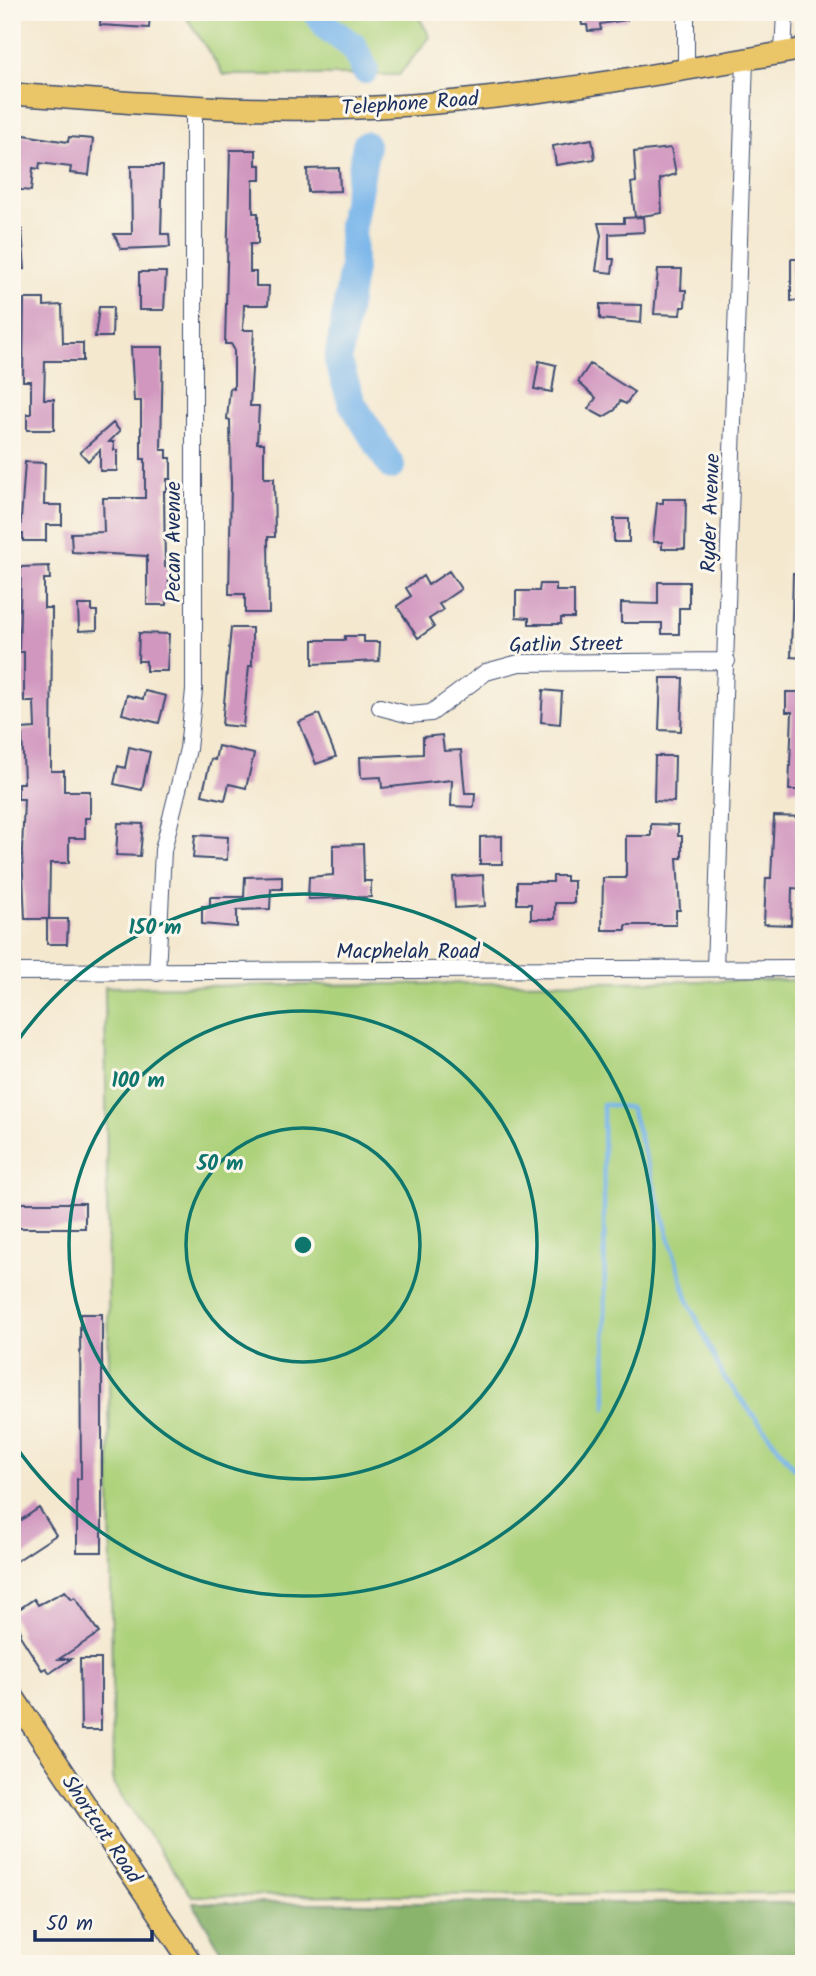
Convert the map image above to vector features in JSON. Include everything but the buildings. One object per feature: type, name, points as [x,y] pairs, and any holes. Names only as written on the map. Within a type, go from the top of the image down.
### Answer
[{"type":"main road","name":"Telephone Road","points":[[12,94],[194,108],[291,110],[435,103],[515,95],[793,51]]},
{"type":"main road","name":"Shortcut Road","points":[[12,1695],[192,1964]]},
{"type":"street","points":[[686,12],[687,68]]},
{"type":"street","points":[[785,12],[793,51]]},
{"type":"street","name":"Ryder Avenue","points":[[715,968],[745,59]]},
{"type":"street","name":"Pecan Avenue","points":[[157,973],[163,850],[188,749],[193,711],[194,108]]},
{"type":"street","name":"Gatlin Street","points":[[380,707],[410,715],[431,713],[486,672],[519,663],[727,661]]},
{"type":"street","name":"Macphelah Road","points":[[12,972],[804,968]]},
{"type":"green space","points":[[183,12],[416,12],[430,37],[399,75],[224,75]]},
{"type":"green space","points":[[804,980],[804,1893],[192,1896],[113,1784],[105,987]]},
{"type":"green space","points":[[193,1903],[804,1903],[804,1964],[229,1964]]},
{"type":"waterway","points":[[317,12],[328,28],[353,46],[365,70]]},
{"type":"waterway","points":[[366,145],[352,226],[353,268],[338,361],[352,403],[391,466]]},
{"type":"waterway","points":[[606,1408],[603,1104],[631,1108],[687,1298],[723,1376],[795,1469]]}]
